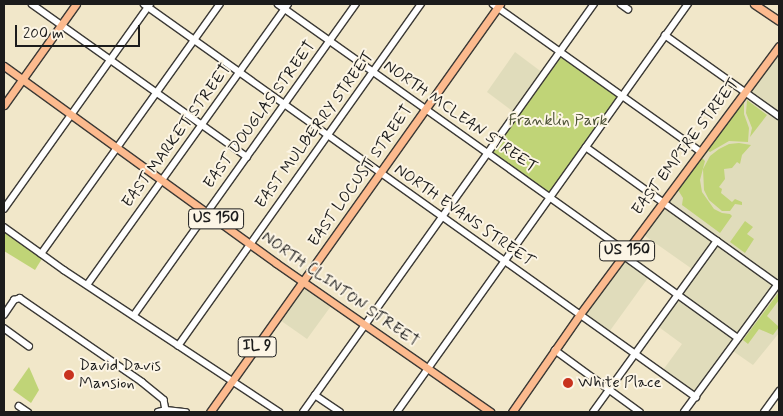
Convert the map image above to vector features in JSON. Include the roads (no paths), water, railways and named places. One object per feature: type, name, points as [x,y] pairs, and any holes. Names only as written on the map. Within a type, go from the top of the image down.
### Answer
[{"type":"main road","points":[[4,105],[76,4]]},
{"type":"main road","points":[[754,4],[779,21]]},
{"type":"main road","name":"EAST LOCUST STREET","points":[[210,412],[497,5]]},
{"type":"main road","name":"EAST EMPIRE STREET","points":[[512,412],[624,253],[779,46]]},
{"type":"main road","name":"NORTH CLINTON STREET","points":[[4,66],[303,282],[490,412]]},
{"type":"street","points":[[32,4],[247,157]]},
{"type":"street","points":[[41,254],[220,4]]},
{"type":"street","name":"NORTH MCLEAN STREET","points":[[278,4],[286,6],[330,41],[550,197],[677,296],[738,338]]},
{"type":"street","name":"EAST DOUGLAS STREET","points":[[134,315],[356,4]]},
{"type":"street","name":"EAST MULBERRY STREET","points":[[178,346],[421,4]]},
{"type":"street","points":[[303,412],[594,4]]},
{"type":"street","points":[[622,4],[628,8]]},
{"type":"street","points":[[397,412],[688,4]]},
{"type":"street","points":[[4,209],[148,5]]},
{"type":"street","name":"NORTH EVANS STREET","points":[[148,5],[504,262],[696,397]]},
{"type":"street","points":[[497,5],[700,152]]},
{"type":"street","name":"EAST MARKET STREET","points":[[87,285],[286,6]]},
{"type":"street","points":[[665,35],[779,116]]},
{"type":"street","points":[[586,147],[779,285],[684,412]]},
{"type":"street","points":[[4,227],[87,285],[279,412]]},
{"type":"street","points":[[593,412],[717,241]]},
{"type":"street","points":[[4,316],[14,300],[18,298],[142,382],[164,400],[166,410]]},
{"type":"street","points":[[4,328],[29,346]]},
{"type":"street","points":[[554,350],[640,412]]},
{"type":"street","points":[[764,412],[779,391]]},
{"type":"street","points":[[316,395],[340,412]]},
{"type":"street","points":[[19,406],[28,412]]},
{"type":"street","points":[[158,412],[166,410],[186,412]]},
{"type":"place","name":"David Davis Mansion","points":[[69,375]]},
{"type":"place","name":"White Place","points":[[568,383]]},
{"type":"park label","name":"Franklin Park","points":[[558,121]]}]
